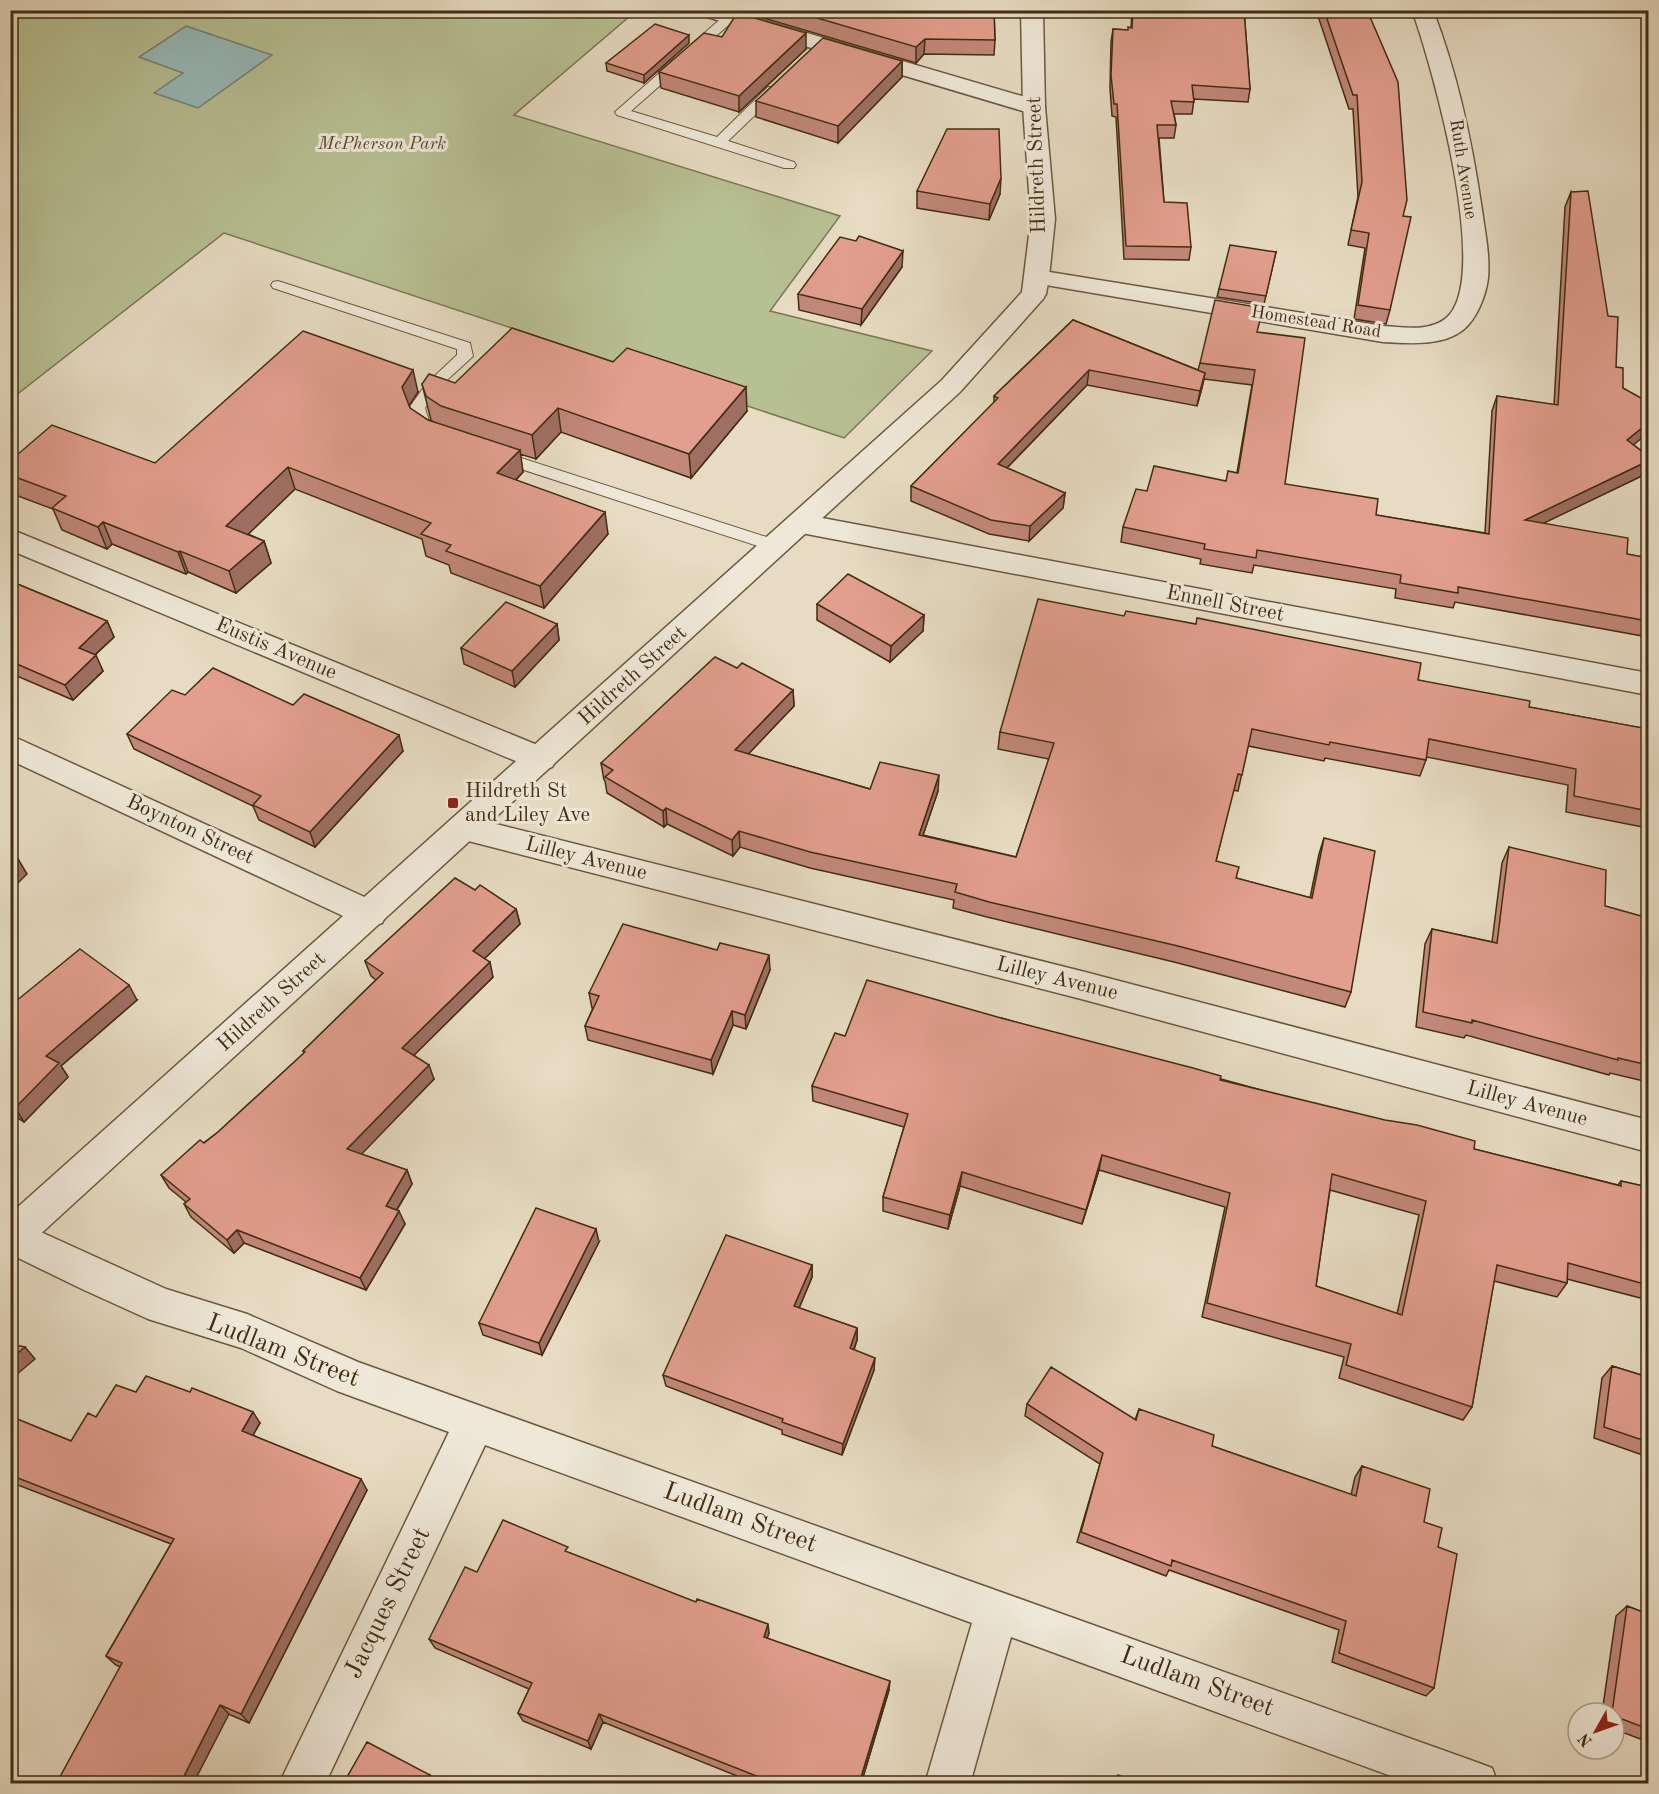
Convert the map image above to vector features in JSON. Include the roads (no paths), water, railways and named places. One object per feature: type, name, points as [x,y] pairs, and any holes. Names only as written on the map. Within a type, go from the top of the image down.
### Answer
[{"type":"street","points":[[704,10],[817,49],[1034,107]]},
{"type":"street","name":"Hildreth Street","points":[[11,1236],[370,914],[951,386],[1034,294],[1043,219],[1034,107],[1032,10]]},
{"type":"street","name":"Ruth Avenue","points":[[1422,10],[1454,108],[1474,243],[1475,283],[1466,307],[1452,325]]},
{"type":"street","name":"Homestead Road","points":[[1037,277],[1383,334],[1415,336],[1452,325]]},
{"type":"street","name":"Ennell Street","points":[[801,524],[1648,684]]},
{"type":"street","name":"Eustis Avenue","points":[[10,539],[541,759]]},
{"type":"street","name":"Boynton Street","points":[[10,746],[370,914]]},
{"type":"street","name":"Lilley Avenue","points":[[465,828],[1085,986],[1648,1136]]},
{"type":"street","name":"Ludlam Street","points":[[11,1236],[97,1278],[162,1306],[247,1332],[351,1378],[1476,1784]]},
{"type":"street","name":"Jacques Street","points":[[301,1784],[475,1422]]},
{"type":"street","points":[[947,1784],[997,1610]]},
{"type":"lane","points":[[729,18],[622,112],[789,165]]},
{"type":"lane","points":[[719,142],[787,77]]},
{"type":"lane","points":[[278,285],[465,346],[465,356],[431,387],[417,408],[422,424],[439,436],[450,440]]},
{"type":"lane","points":[[484,451],[776,546]]},
{"type":"water","points":[[186,26],[272,55],[198,108],[154,93],[183,73],[139,57]]},
{"type":"place","name":"Hildreth St and Liley Ave","points":[[453,803]]},
{"type":"park label","name":"McPherson Park","points":[[382,144]]}]
